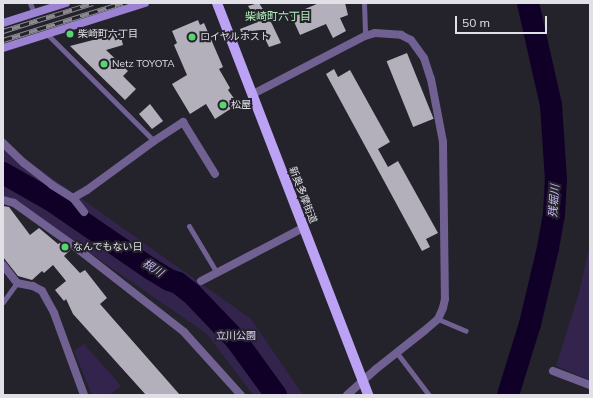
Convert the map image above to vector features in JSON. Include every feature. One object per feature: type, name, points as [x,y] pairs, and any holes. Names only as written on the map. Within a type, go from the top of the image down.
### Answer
[{"type":"main road","points":[[3,23],[66,3]]},
{"type":"main road","points":[[3,48],[145,3]]},
{"type":"main road","name":"新奥多摩街道","points":[[217,3],[368,395]]},
{"type":"street","points":[[253,94],[365,36],[375,33],[400,35],[411,40],[424,58],[431,79],[443,142],[445,298],[438,319],[396,352],[347,395]]},
{"type":"street","points":[[73,198],[88,190],[154,141],[183,122],[215,174]]},
{"type":"street","points":[[3,142],[24,163],[52,185],[73,198],[84,212]]},
{"type":"street","points":[[3,200],[14,203],[74,246],[184,332],[241,395]]},
{"type":"street","points":[[201,281],[303,228]]},
{"type":"street","points":[[3,265],[17,283],[33,286],[42,292],[54,313],[84,395]]},
{"type":"street","points":[[553,371],[590,385]]},
{"type":"lane","points":[[30,3],[34,13]]},
{"type":"lane","points":[[364,3],[365,36]]},
{"type":"lane","points":[[47,34],[154,141]]},
{"type":"lane","points":[[189,226],[217,273]]},
{"type":"lane","points":[[3,302],[17,283]]},
{"type":"lane","points":[[438,319],[466,330]]},
{"type":"lane","points":[[396,352],[428,395]]},
{"type":"green space","name":"立川公園","points":[[3,143],[251,319],[303,395],[253,395],[207,334],[15,201],[3,198]]},
{"type":"green space","points":[[590,244],[590,380],[556,366],[579,293]]},
{"type":"green space","points":[[84,344],[121,386],[110,395],[92,395],[74,351]]},
{"type":"building","points":[[259,3],[272,24],[281,43],[269,47],[261,30],[241,32],[240,29],[258,22],[248,6]]},
{"type":"building","points":[[319,3],[345,3],[348,15],[340,18],[346,31],[333,38],[326,24],[300,35],[291,15]]},
{"type":"building","points":[[198,20],[200,25],[204,23],[223,67],[219,69],[230,88],[228,90],[238,104],[215,119],[206,104],[190,114],[172,84],[187,75],[174,45],[177,43],[172,31]]},
{"type":"building","name":"Netz TOYOTA","points":[[120,33],[123,45],[106,50],[128,71],[123,76],[136,89],[125,100],[70,46]]},
{"type":"building","points":[[407,53],[434,119],[413,127],[387,61]]},
{"type":"building","points":[[334,69],[338,77],[350,70],[390,142],[378,149],[388,167],[398,161],[438,233],[426,239],[430,247],[422,251],[326,74]]},
{"type":"building","points":[[150,104],[163,121],[152,129],[139,114]]},
{"type":"building","points":[[3,206],[9,207],[30,235],[39,228],[58,244],[60,243],[70,250],[64,256],[80,273],[85,270],[107,298],[100,304],[180,395],[146,395],[73,314],[66,299],[64,301],[55,290],[66,281],[53,265],[44,273],[42,271],[32,280],[18,276],[3,257]]},
{"type":"waterway","name":"残堀川","points":[[508,395],[530,324],[548,248],[554,215],[556,180],[551,105],[528,3]]},
{"type":"waterway","name":"根川","points":[[3,173],[52,201],[151,269],[169,280],[178,283],[191,293],[236,340],[276,395]]},
{"type":"railway","points":[[3,31],[93,3]]},
{"type":"railway","points":[[3,40],[122,3]]},
{"type":"place","name":"柴崎町六丁目","points":[[70,34]]},
{"type":"place","name":"ロイヤルホスト","points":[[192,37]]},
{"type":"place","name":"Netz TOYOTA","points":[[104,64]]},
{"type":"place","name":"松屋","points":[[223,105]]},
{"type":"place","name":"なんでもない日","points":[[65,247]]},
{"type":"district","name":"柴崎町六丁目","points":[[278,16]]}]
